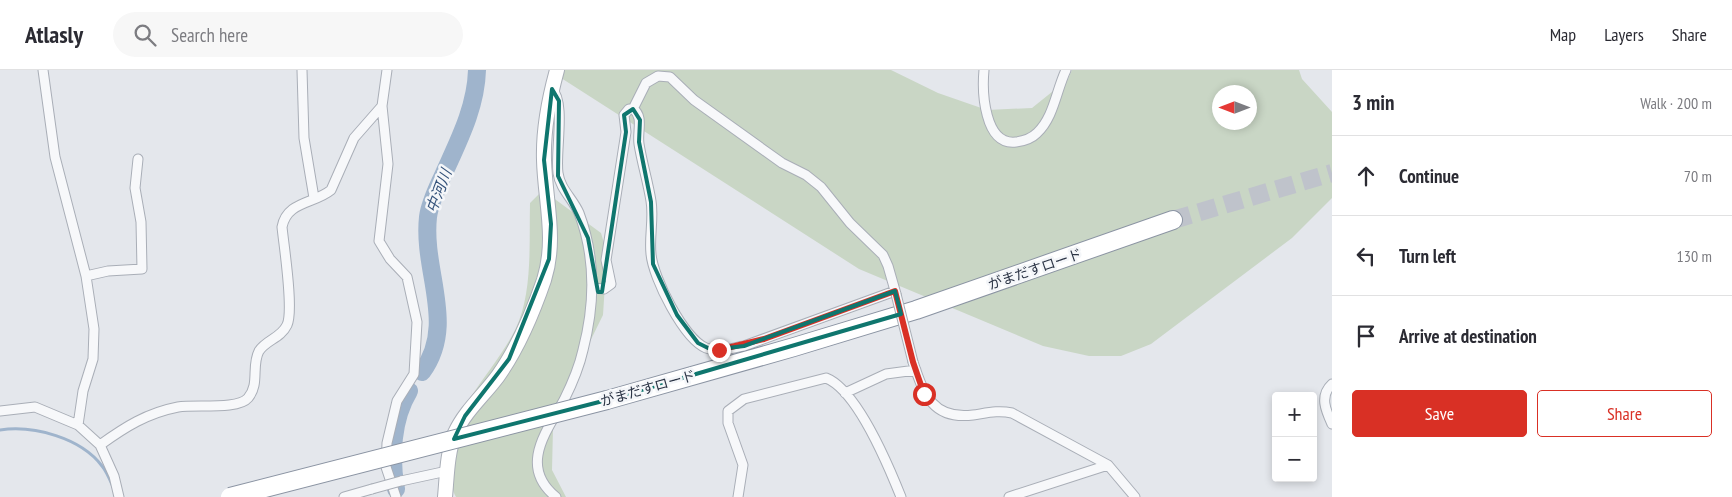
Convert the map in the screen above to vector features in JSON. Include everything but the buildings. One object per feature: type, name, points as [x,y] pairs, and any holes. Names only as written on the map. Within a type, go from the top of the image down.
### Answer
[{"type":"highway","name":"がまだすロード","points":[[230,497],[607,400],[794,347],[993,284],[1173,220]]},
{"type":"street","points":[[42,70],[55,157],[86,276],[95,348],[83,391],[78,425]]},
{"type":"street","points":[[302,70],[304,138],[314,198]]},
{"type":"street","points":[[387,70],[382,106],[388,164],[379,241],[390,259],[404,272],[414,302],[417,340],[414,384],[397,401],[387,443],[386,467],[396,497]]},
{"type":"street","points":[[445,497],[447,471],[455,434],[464,416],[509,359],[543,281],[550,260],[551,224],[545,182],[544,138],[552,89],[558,70]]},
{"type":"street","points":[[984,70],[983,82],[990,124],[998,136],[1013,143],[1030,138],[1048,119],[1066,70]]},
{"type":"street","points":[[592,288],[604,289],[611,284],[606,260],[626,132],[623,121],[625,112],[633,109],[646,83],[658,76],[670,77],[694,100],[821,187],[850,223],[883,255],[888,266],[914,366],[929,401],[946,412],[958,415],[995,411],[1012,413],[1108,465],[1135,497]]},
{"type":"street","points":[[552,89],[559,101],[558,176],[578,211],[588,238],[592,263],[592,288],[588,326],[578,370],[539,445],[538,471],[551,493],[556,497]]},
{"type":"street","points":[[100,445],[140,418],[178,407],[237,405],[247,399],[254,387],[256,359],[259,352],[263,346],[281,333],[289,318],[282,227],[283,218],[291,209],[331,190],[354,138],[382,106]]},
{"type":"street","points":[[633,109],[638,114],[640,120],[639,142],[652,202],[650,246],[653,264],[677,315],[692,336],[705,348],[719,350],[744,346],[895,293]]},
{"type":"street","points":[[86,276],[108,270],[142,269],[141,222],[135,188],[138,159]]},
{"type":"street","points":[[845,394],[886,374],[914,366]]},
{"type":"street","points":[[738,497],[743,465],[728,423],[728,411],[744,399],[826,378],[845,394],[880,446],[901,497]]},
{"type":"street","points":[[1332,384],[1326,394],[1325,402],[1332,424]]},
{"type":"street","points":[[0,411],[36,407],[78,425],[100,445],[114,476],[119,497]]},
{"type":"street","points":[[1009,497],[1108,465]]},
{"type":"street","points":[[344,497],[401,481],[447,471]]},
{"type":"highlighted area","points":[[552,89],[559,101],[558,176],[588,238],[598,292],[602,292],[626,132],[624,115],[633,109],[640,120],[639,142],[651,202],[653,264],[677,315],[698,343],[712,350],[744,346],[895,291],[901,314],[607,400],[454,439],[465,416],[509,359],[549,259],[551,224],[544,160]]},
{"type":"green space","points":[[557,70],[891,70],[938,93],[987,110],[1032,108],[1068,79],[1072,70],[1299,70],[1302,79],[1332,112],[1332,198],[1292,238],[1151,344],[1121,356],[1089,356],[1043,346],[859,269],[558,76]]},
{"type":"green space","points":[[540,193],[552,197],[601,233],[607,253],[603,315],[576,370],[553,428],[552,470],[566,497],[456,497],[451,475],[450,454],[453,435],[460,416],[505,348],[521,316],[529,268],[530,203]]},
{"type":"waterway","name":"中河川","points":[[422,372],[432,354],[437,335],[438,316],[427,237],[429,211],[466,122],[474,96],[477,70]]},
{"type":"waterway","name":"中河川","points":[[396,489],[393,464],[394,438],[399,414],[409,391]]},
{"type":"waterway","points":[[0,430],[13,429],[42,432],[69,441],[93,456],[102,466],[113,487]]},
{"type":"tunnel","points":[[1173,220],[1332,173]]},
{"type":"route","points":[[719,350],[744,346],[895,291],[913,362],[924,394]]}]
